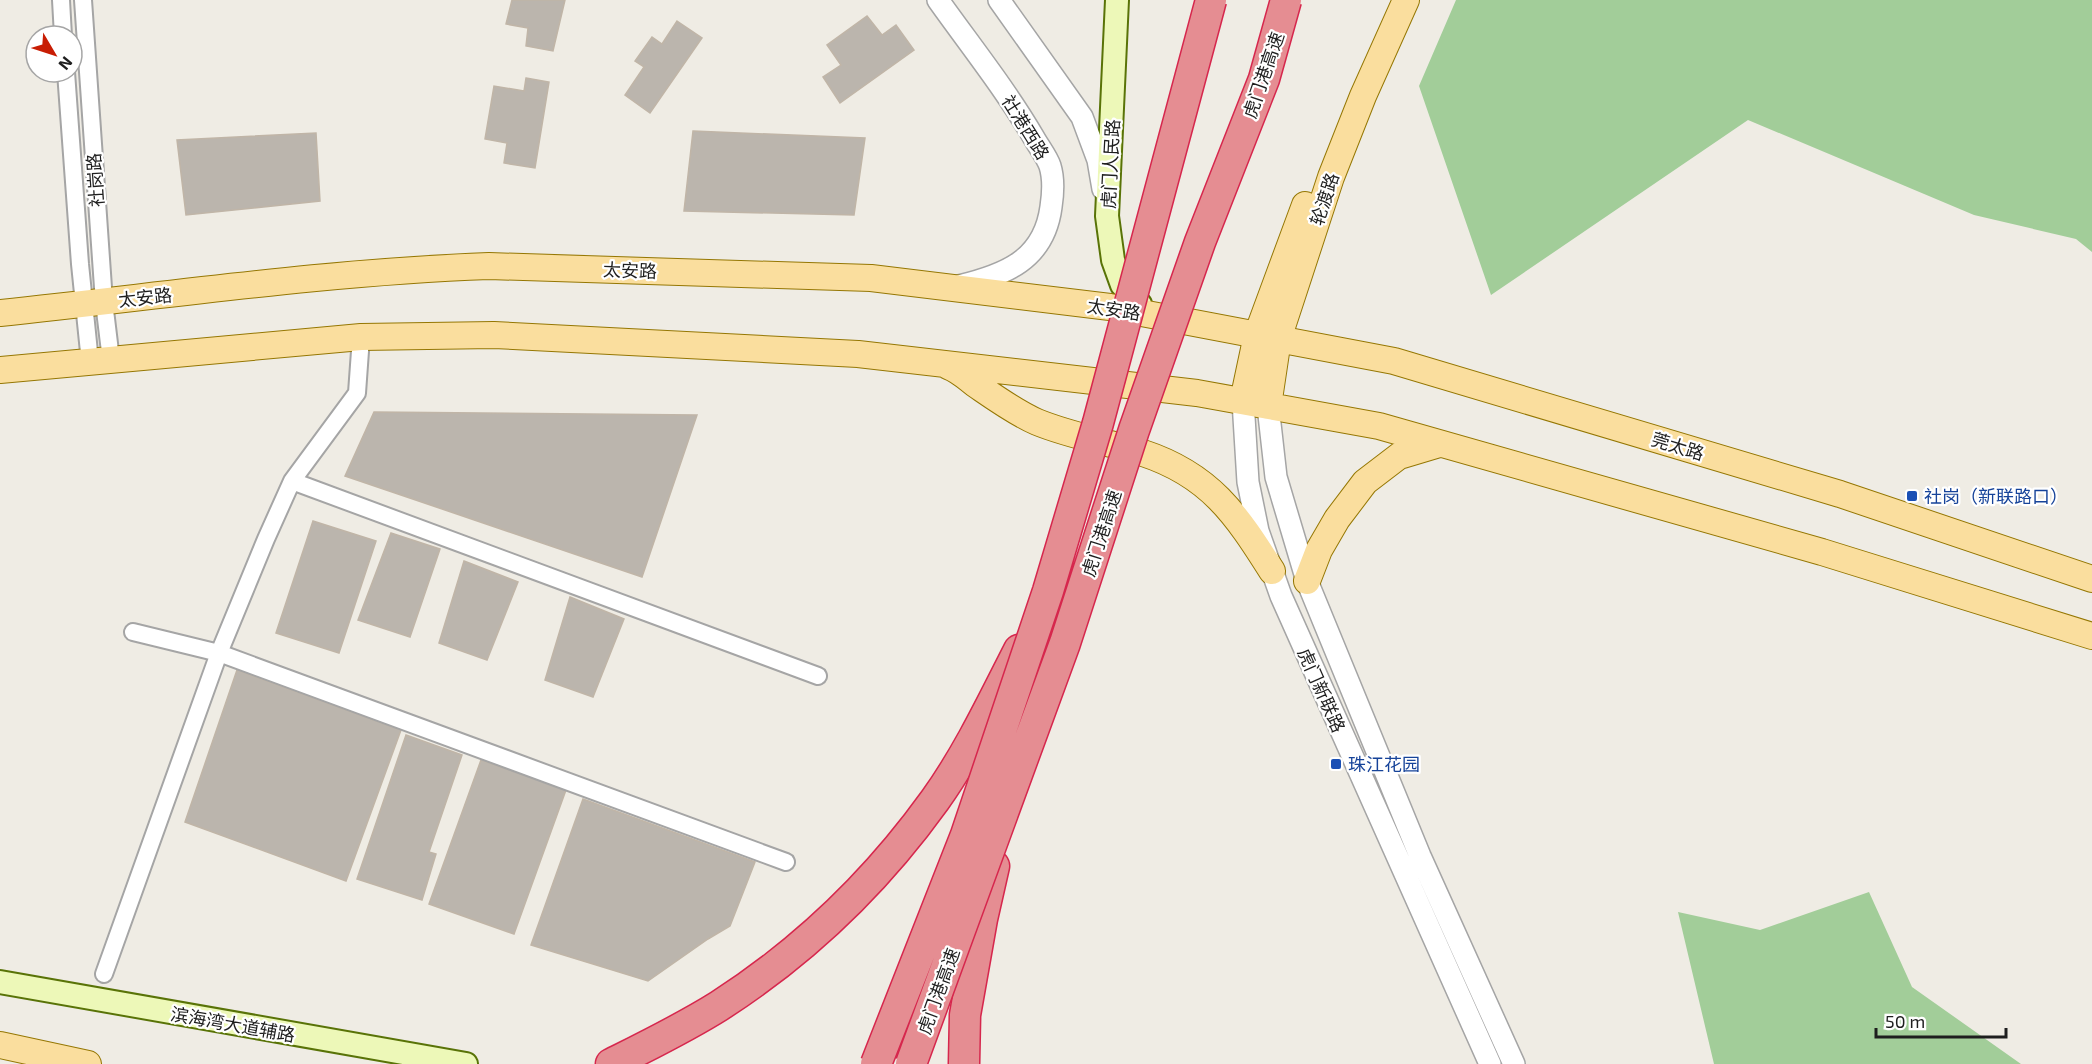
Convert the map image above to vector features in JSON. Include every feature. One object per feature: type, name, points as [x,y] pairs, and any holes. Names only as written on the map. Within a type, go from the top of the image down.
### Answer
[{"type":"highway","name":"虎门港高速","points":[[876,1064],[966,835],[1048,591],[1101,412],[1211,0]]},
{"type":"highway","name":"虎门港高速","points":[[910,1064],[1065,643],[1134,429],[1196,253],[1264,79],[1286,0]]},
{"type":"highway","points":[[611,1064],[718,1007],[780,963],[837,914],[890,859],[936,799],[975,735],[1048,591]]},
{"type":"highway","points":[[957,1064],[982,919],[1009,799]]},
{"type":"highway","points":[[963,1064],[965,1015]]},
{"type":"main road","name":"虎门人民路","points":[[1117,0],[1107,216],[1113,260],[1122,285],[1150,315]]},
{"type":"main road","name":"轮渡路","points":[[1268,406],[1267,337],[1321,164],[1380,36],[1388,0]]},
{"type":"main road","name":"轮渡路","points":[[1243,401],[1363,96],[1406,0]]},
{"type":"main road","name":"太安路","points":[[0,313],[332,277],[426,268],[489,266],[871,278],[1110,307],[1267,337]]},
{"type":"main road","points":[[0,370],[361,337],[494,335],[858,354],[1197,393],[1379,426],[1822,552],[2092,636]]},
{"type":"main road","name":"莞太路","points":[[1267,337],[1394,361],[1840,494],[2092,579]]},
{"type":"main road","points":[[939,363],[957,370],[1035,421],[1068,433],[1145,454],[1195,476],[1223,501],[1246,530],[1272,570]]},
{"type":"main road","points":[[1307,581],[1319,550],[1337,519],[1365,482],[1399,456],[1440,444]]},
{"type":"main road","name":"滨海湾大道辅路","points":[[0,982],[466,1064]]},
{"type":"main road","points":[[0,1046],[88,1064]]},
{"type":"street","points":[[61,0],[62,24]]},
{"type":"street","name":"社岗路","points":[[83,0],[94,303]]},
{"type":"street","name":"社港西路","points":[[938,0],[1024,120],[1050,165],[1053,189],[1049,220],[1037,247],[1015,267],[984,280],[951,288]]},
{"type":"street","points":[[999,0],[1082,117],[1098,160],[1107,216]]},
{"type":"street","name":"社岗路","points":[[67,84],[100,361]]},
{"type":"street","points":[[104,974],[219,653],[292,481],[357,393],[361,337]]},
{"type":"street","name":"虎门新联路","points":[[1243,401],[1248,482],[1258,531],[1281,596],[1398,863],[1490,1064]]},
{"type":"street","name":"虎门新联路","points":[[1268,406],[1276,477],[1307,581],[1420,856],[1514,1064]]},
{"type":"street","points":[[292,481],[818,676]]},
{"type":"street","points":[[133,632],[219,653],[786,862]]},
{"type":"green space","points":[[1456,0],[2092,0],[2092,252],[2076,239],[1974,215],[1748,120],[1491,295],[1419,86]]},
{"type":"green space","points":[[1869,892],[1912,987],[2021,1064],[1714,1064],[1678,912],[1760,930]]},
{"type":"building","points":[[512,0],[565,0],[553,51],[526,46],[528,28],[506,24]]},
{"type":"building","points":[[867,16],[882,35],[896,25],[914,50],[840,103],[823,77],[841,65],[827,45]]},
{"type":"building","points":[[677,21],[702,38],[650,113],[625,95],[644,67],[635,61],[652,37],[662,44]]},
{"type":"building","points":[[526,78],[549,82],[535,168],[504,163],[507,143],[485,139],[494,86],[524,91]]},
{"type":"building","points":[[693,131],[865,138],[854,215],[684,211]]},
{"type":"building","points":[[316,133],[320,201],[186,215],[177,140]]},
{"type":"building","points":[[374,412],[697,415],[642,577],[345,476]]},
{"type":"building","points":[[313,521],[376,541],[339,653],[276,633]]},
{"type":"building","points":[[391,533],[440,549],[410,637],[358,620]]},
{"type":"building","points":[[464,561],[518,582],[487,660],[439,643]]},
{"type":"building","points":[[570,597],[624,619],[593,697],[545,680]]},
{"type":"building","points":[[237,670],[401,730],[346,881],[185,822]]},
{"type":"building","points":[[406,735],[462,755],[429,852],[436,854],[422,900],[357,879]]},
{"type":"building","points":[[481,760],[566,790],[514,934],[429,904]]},
{"type":"building","points":[[583,799],[755,862],[730,926],[648,981],[531,945]]},
{"type":"place","name":"社岗（新联路口）","points":[[1912,496]]},
{"type":"place","name":"珠江花园","points":[[1336,764]]}]
